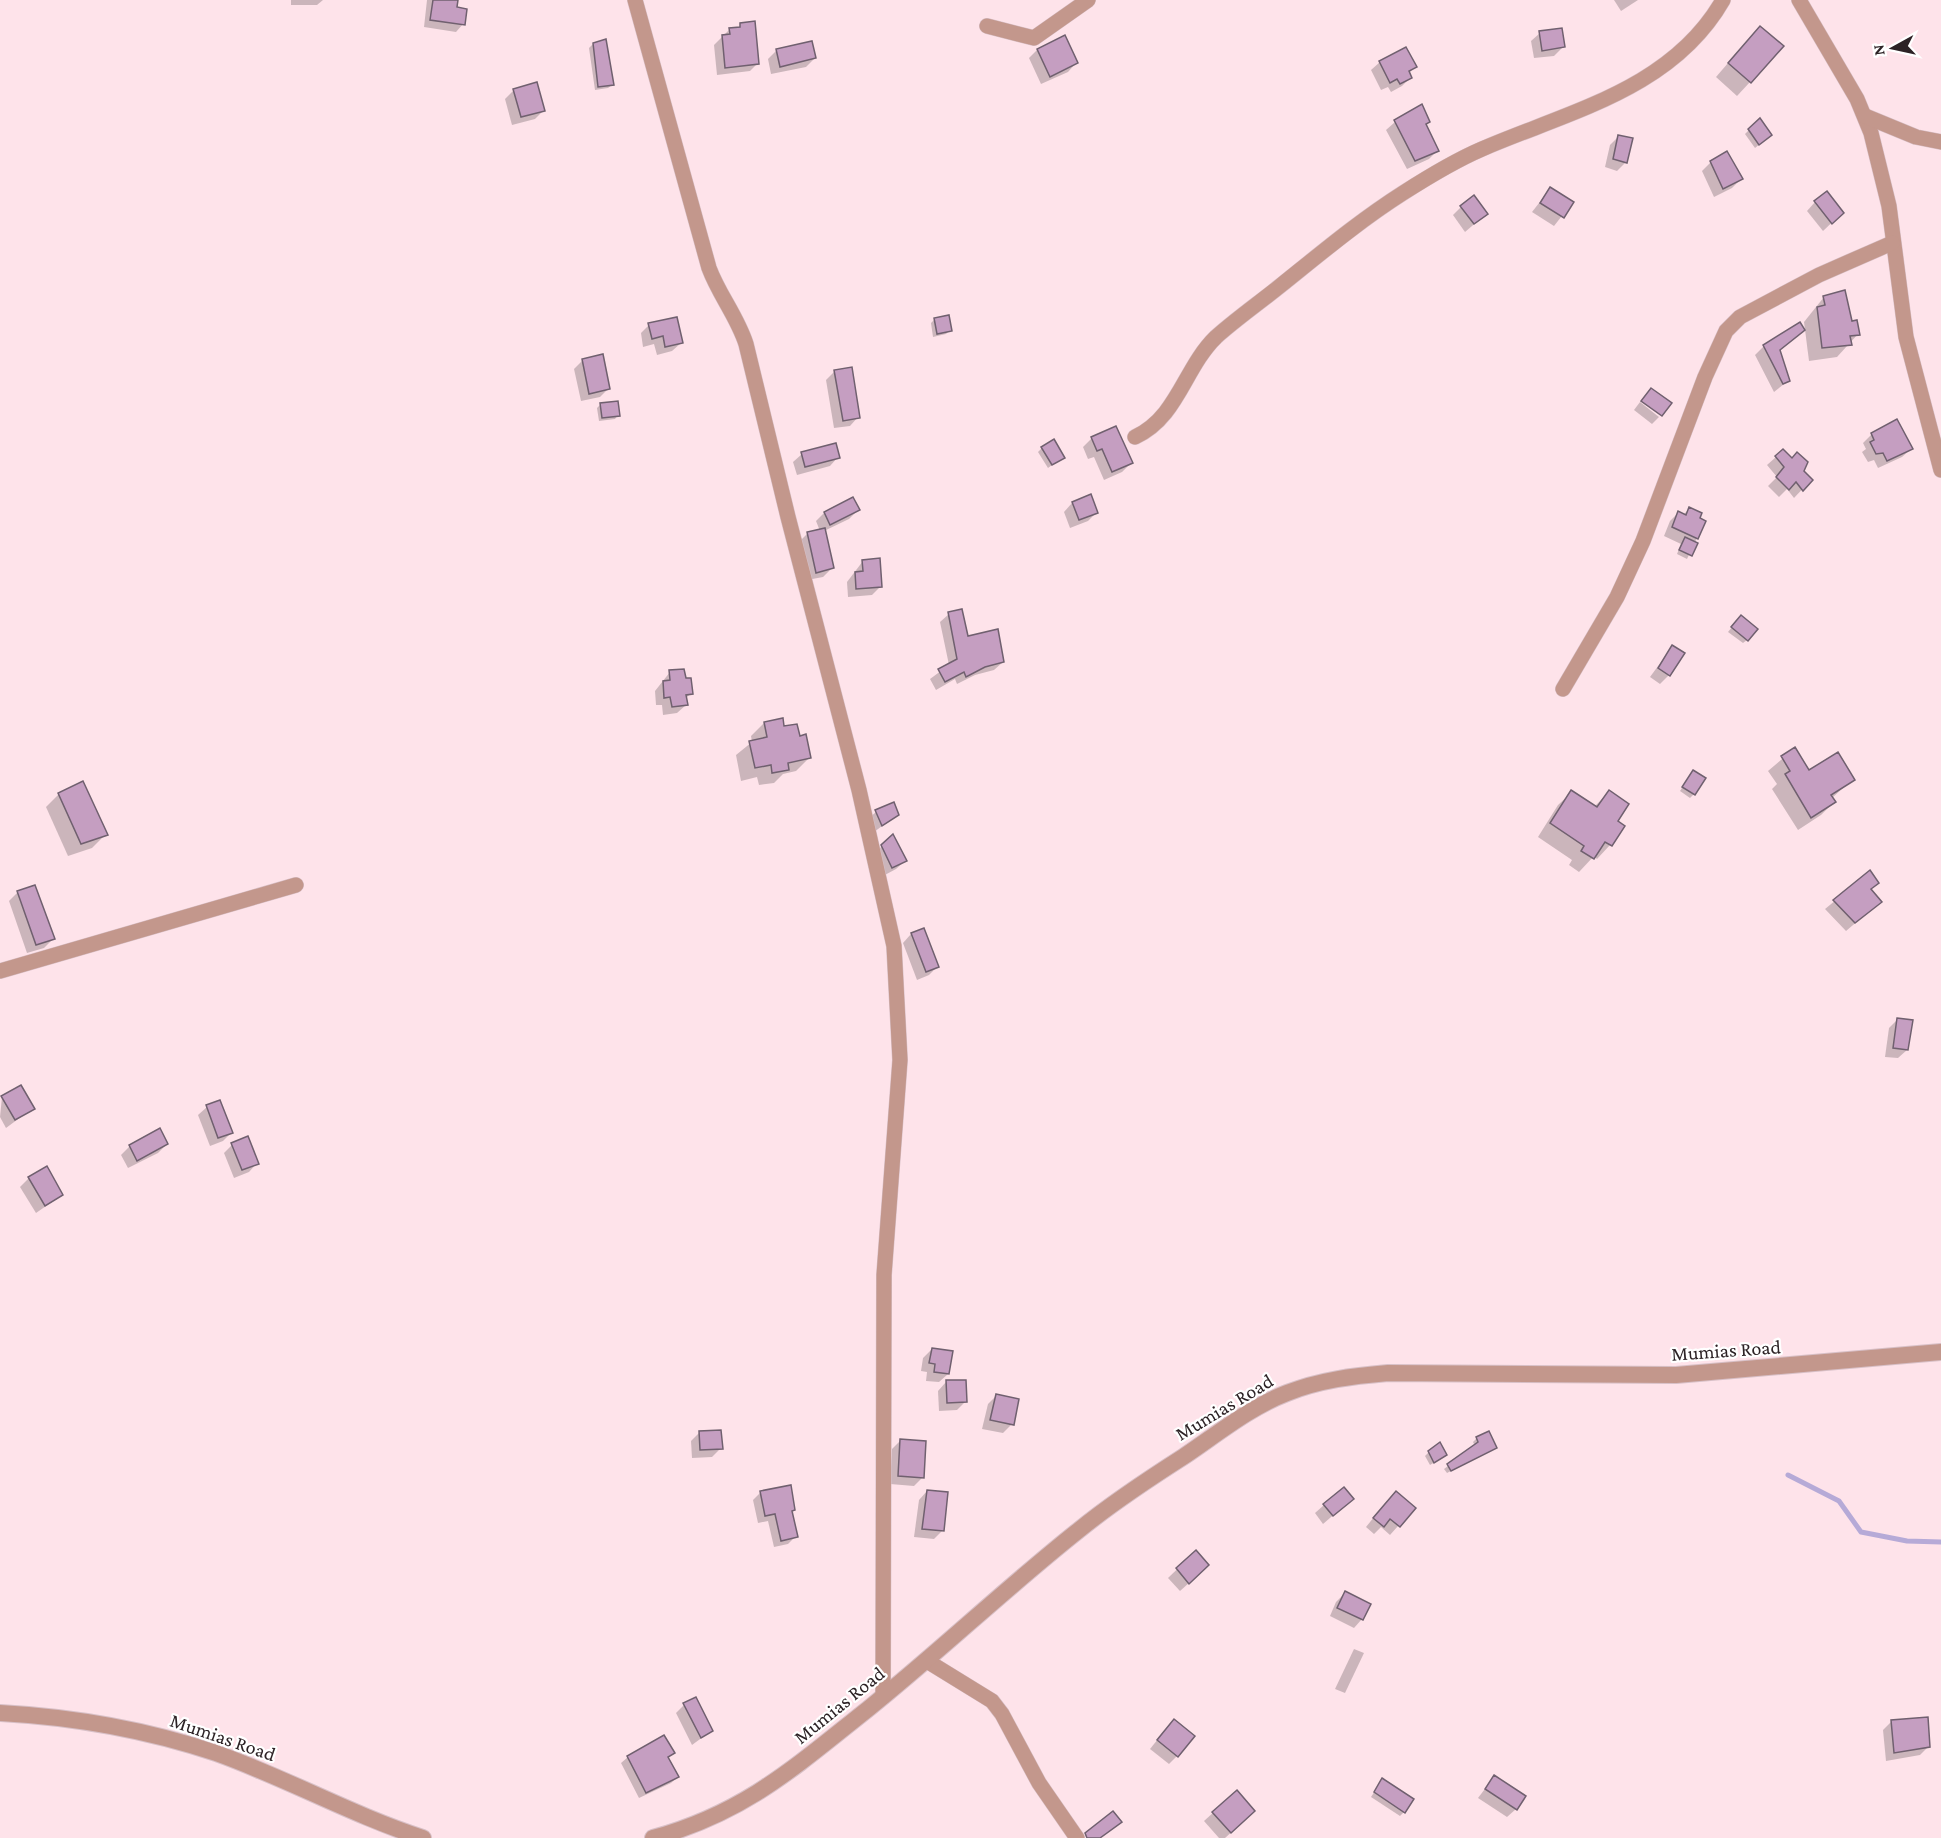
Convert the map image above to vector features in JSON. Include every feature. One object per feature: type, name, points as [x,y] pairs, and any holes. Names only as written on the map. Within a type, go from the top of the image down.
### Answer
[{"type":"street","points":[[635,0],[709,268],[721,296],[740,326],[746,344],[859,790],[894,946],[900,1060],[884,1275],[883,1697]]},
{"type":"street","points":[[987,26],[1034,38],[1088,0]]},
{"type":"street","points":[[1135,437],[1162,420],[1191,368],[1217,336],[1365,219],[1421,182],[1472,154],[1591,106],[1654,73],[1690,45],[1710,23],[1723,0]]},
{"type":"street","points":[[1799,0],[1865,116],[1883,174],[1906,337],[1941,470]]},
{"type":"street","points":[[1865,116],[1908,134],[1941,142]]},
{"type":"street","points":[[1563,689],[1617,597],[1643,541],[1705,377],[1726,331],[1740,317],[1819,275],[1892,243]]},
{"type":"street","points":[[0,971],[296,885]]},
{"type":"street","name":"Mumias Road","points":[[653,1838],[728,1811],[771,1786],[927,1661],[1078,1530],[1131,1491],[1255,1409],[1285,1393],[1347,1376],[1388,1373],[1589,1376],[1684,1374],[1941,1352]]},
{"type":"street","points":[[927,1661],[992,1701],[1002,1714],[1039,1783],[1077,1838]]},
{"type":"street","name":"Mumias Road","points":[[0,1713],[45,1716],[101,1725],[156,1736],[215,1753],[282,1779],[337,1806],[423,1838]]},
{"type":"building","points":[[433,0],[458,0],[457,7],[467,9],[465,25],[430,20]]},
{"type":"building","points":[[755,21],[759,64],[725,68],[722,35],[730,34],[729,28],[740,27],[740,23]]},
{"type":"building","points":[[1760,26],[1784,46],[1751,83],[1728,63]]},
{"type":"building","points":[[1562,28],[1565,47],[1542,51],[1539,31]]},
{"type":"building","points":[[1065,35],[1078,63],[1050,77],[1037,49]]},
{"type":"building","points":[[606,39],[614,85],[598,87],[593,43]]},
{"type":"building","points":[[812,41],[816,58],[780,67],[776,49]]},
{"type":"building","points":[[1406,47],[1417,67],[1409,71],[1412,78],[1400,84],[1397,79],[1390,83],[1379,61]]},
{"type":"building","points":[[537,82],[545,111],[521,117],[513,89]]},
{"type":"building","points":[[1422,104],[1430,122],[1426,124],[1439,151],[1415,161],[1394,120]]},
{"type":"building","points":[[1760,118],[1772,135],[1759,145],[1748,129]]},
{"type":"building","points":[[1618,135],[1633,138],[1627,163],[1613,159]]},
{"type":"building","points":[[1727,151],[1743,179],[1723,189],[1710,161]]},
{"type":"building","points":[[1550,187],[1574,202],[1564,218],[1540,203]]},
{"type":"building","points":[[1827,191],[1844,213],[1832,224],[1814,201]]},
{"type":"building","points":[[1474,195],[1488,214],[1474,224],[1460,206]]},
{"type":"building","points":[[1845,290],[1852,321],[1857,320],[1860,335],[1850,336],[1852,345],[1822,348],[1817,307],[1825,305],[1823,296]]},
{"type":"building","points":[[949,315],[952,331],[937,334],[934,318]]},
{"type":"building","points":[[677,317],[683,343],[665,347],[663,336],[652,339],[648,323]]},
{"type":"building","points":[[1800,322],[1805,330],[1780,350],[1790,381],[1783,384],[1763,345]]},
{"type":"building","points":[[603,354],[610,389],[589,394],[582,359]]},
{"type":"building","points":[[852,367],[860,418],[843,421],[834,370]]},
{"type":"building","points":[[1651,388],[1672,403],[1662,416],[1641,401]]},
{"type":"building","points":[[618,401],[620,416],[602,418],[600,403]]},
{"type":"building","points":[[1897,419],[1913,449],[1887,461],[1883,453],[1876,454],[1870,442],[1874,440],[1871,433]]},
{"type":"building","points":[[1116,426],[1133,463],[1112,472],[1102,449],[1097,451],[1091,437]]},
{"type":"building","points":[[1054,439],[1065,458],[1052,465],[1041,447]]},
{"type":"building","points":[[836,443],[840,458],[805,467],[801,452]]},
{"type":"building","points":[[1783,449],[1792,458],[1797,452],[1808,462],[1804,471],[1813,480],[1803,491],[1796,482],[1789,490],[1776,477],[1784,467],[1775,456]]},
{"type":"building","points":[[1091,494],[1098,513],[1079,520],[1072,502]]},
{"type":"building","points":[[853,497],[860,510],[830,525],[824,512]]},
{"type":"building","points":[[1689,507],[1702,513],[1700,518],[1706,521],[1698,539],[1672,527],[1678,511],[1686,515]]},
{"type":"building","points":[[825,528],[834,568],[816,573],[807,532]]},
{"type":"building","points":[[1685,537],[1698,543],[1692,556],[1679,550]]},
{"type":"building","points":[[880,558],[882,587],[856,589],[855,572],[863,571],[862,560]]},
{"type":"building","points":[[962,609],[968,636],[998,629],[1004,662],[985,667],[966,677],[964,672],[945,682],[938,669],[957,659],[948,612]]},
{"type":"building","points":[[1741,615],[1758,629],[1748,641],[1731,627]]},
{"type":"building","points":[[1672,645],[1685,653],[1670,676],[1658,668]]},
{"type":"building","points":[[684,669],[686,678],[691,678],[693,694],[686,695],[688,705],[672,707],[670,697],[664,698],[663,681],[670,680],[669,670]]},
{"type":"building","points":[[783,718],[784,726],[797,724],[800,736],[806,734],[811,758],[788,763],[789,770],[772,773],[771,765],[755,768],[749,741],[767,737],[764,722]]},
{"type":"building","points":[[1795,747],[1809,770],[1838,752],[1855,780],[1831,795],[1836,802],[1811,818],[1785,774],[1790,771],[1781,756]]},
{"type":"building","points":[[1693,770],[1706,778],[1695,795],[1682,787]]},
{"type":"building","points":[[83,781],[108,835],[81,844],[58,793]]},
{"type":"building","points":[[1571,790],[1597,807],[1609,790],[1629,804],[1618,821],[1625,826],[1612,846],[1605,842],[1594,859],[1581,851],[1584,846],[1550,823]]},
{"type":"building","points":[[894,802],[899,815],[882,826],[875,810]]},
{"type":"building","points":[[893,834],[907,861],[892,868],[881,845]]},
{"type":"building","points":[[1870,870],[1879,883],[1871,889],[1882,902],[1855,923],[1833,900]]},
{"type":"building","points":[[35,885],[55,939],[36,945],[17,891]]},
{"type":"building","points":[[924,928],[939,967],[926,972],[911,933]]},
{"type":"building","points":[[1897,1018],[1913,1020],[1908,1050],[1893,1048]]},
{"type":"building","points":[[21,1085],[35,1109],[15,1120],[1,1096]]},
{"type":"building","points":[[220,1100],[233,1133],[218,1138],[206,1105]]},
{"type":"building","points":[[160,1128],[168,1144],[137,1161],[129,1145]]},
{"type":"building","points":[[248,1136],[259,1164],[242,1170],[231,1143]]},
{"type":"building","points":[[47,1166],[63,1195],[45,1206],[28,1177]]},
{"type":"building","points":[[932,1348],[953,1351],[949,1374],[934,1372],[935,1364],[929,1363]]},
{"type":"building","points":[[946,1380],[966,1380],[967,1402],[947,1403]]},
{"type":"building","points":[[996,1394],[1019,1399],[1014,1425],[990,1420]]},
{"type":"building","points":[[721,1430],[723,1449],[700,1450],[699,1431]]},
{"type":"building","points":[[1489,1431],[1497,1448],[1451,1471],[1447,1464],[1478,1442],[1476,1437]]},
{"type":"building","points":[[900,1439],[926,1441],[924,1478],[898,1476]]},
{"type":"building","points":[[1440,1442],[1447,1455],[1434,1463],[1428,1451]]},
{"type":"building","points":[[791,1485],[795,1510],[792,1511],[798,1537],[781,1541],[775,1514],[765,1516],[760,1491]]},
{"type":"building","points":[[1344,1487],[1354,1499],[1333,1516],[1323,1504]]},
{"type":"building","points":[[927,1490],[948,1492],[944,1531],[922,1529]]},
{"type":"building","points":[[1396,1491],[1416,1508],[1400,1527],[1390,1519],[1384,1527],[1373,1518]]},
{"type":"building","points":[[1196,1550],[1209,1565],[1189,1584],[1176,1568]]},
{"type":"building","points":[[1345,1591],[1371,1604],[1363,1620],[1337,1608]]},
{"type":"building","points":[[696,1697],[713,1731],[701,1738],[683,1703]]},
{"type":"building","points":[[1928,1717],[1930,1747],[1894,1753],[1891,1720]]},
{"type":"building","points":[[1174,1719],[1195,1736],[1178,1757],[1157,1740]]},
{"type":"building","points":[[664,1735],[675,1753],[668,1757],[679,1777],[646,1793],[627,1756]]},
{"type":"building","points":[[1494,1775],[1526,1796],[1517,1810],[1485,1789]]},
{"type":"building","points":[[1382,1778],[1414,1799],[1405,1813],[1374,1792]]},
{"type":"building","points":[[1237,1790],[1255,1811],[1231,1833],[1212,1812]]},
{"type":"building","points":[[1113,1811],[1122,1822],[1100,1838],[1087,1838],[1085,1833]]},
{"type":"waterway","points":[[1788,1475],[1839,1501],[1861,1532],[1907,1541],[1941,1542]]}]
